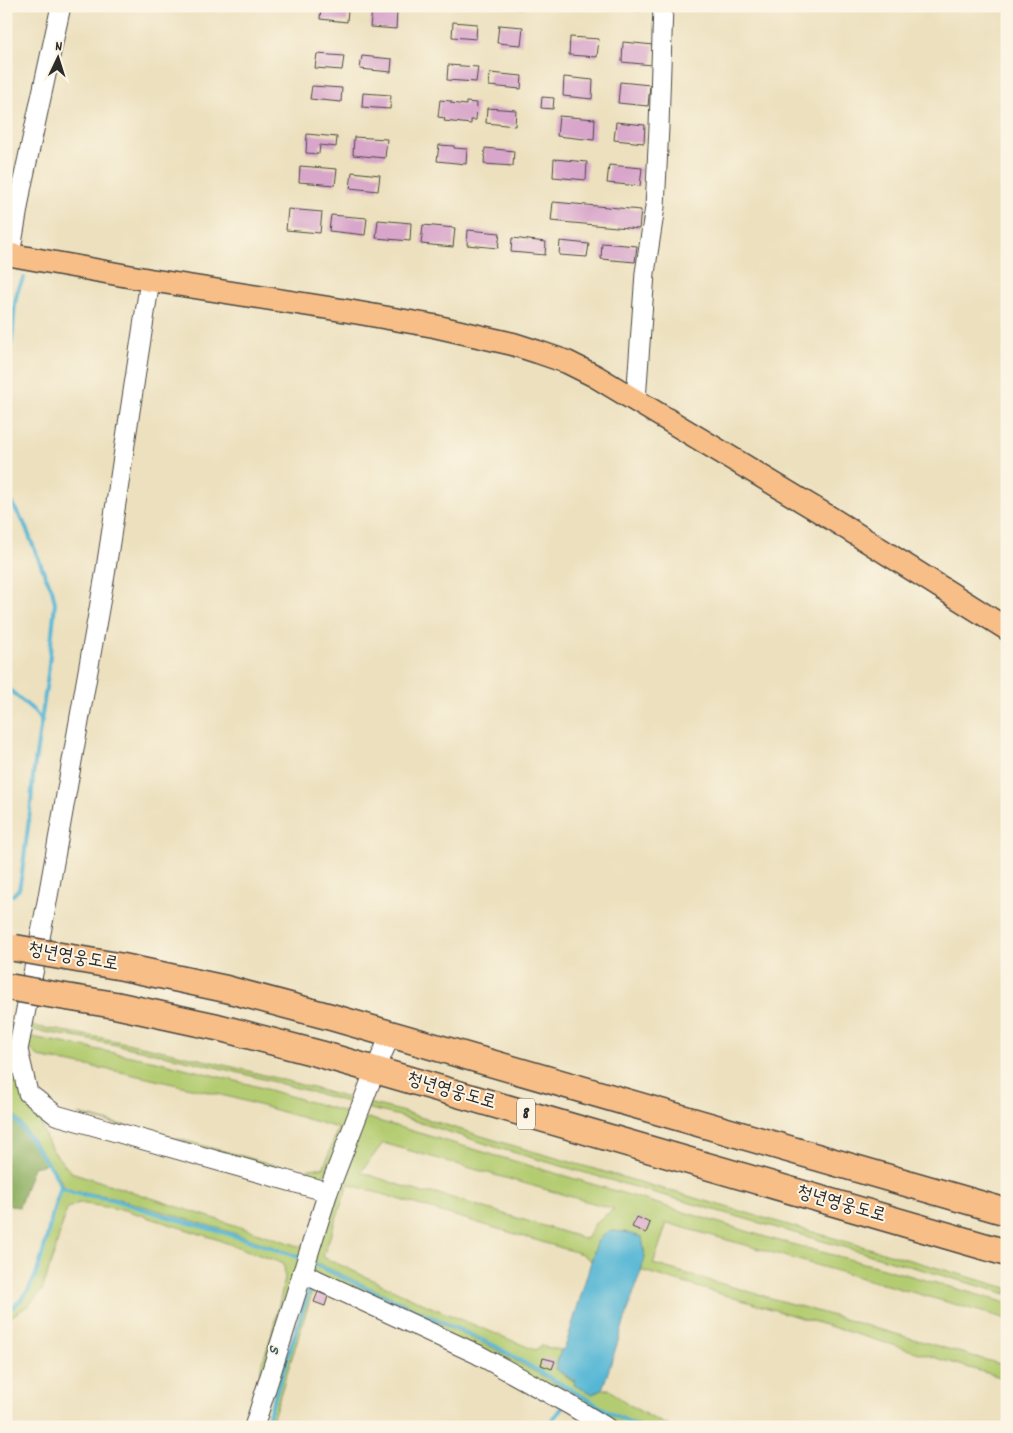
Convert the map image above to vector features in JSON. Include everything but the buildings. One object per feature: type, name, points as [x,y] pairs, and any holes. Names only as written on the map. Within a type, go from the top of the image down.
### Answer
[{"type":"highway","name":"청년영웅도로","points":[[11,948],[122,967],[226,989],[391,1034],[1007,1212]]},
{"type":"highway","name":"청년영웅도로","points":[[7,987],[115,1005],[217,1027],[375,1070],[1007,1253]]},
{"type":"main road","points":[[8,255],[434,326],[513,344],[567,362],[636,400],[829,517],[1007,630]]},
{"type":"street","points":[[8,255],[61,6]]},
{"type":"street","points":[[636,400],[646,273],[655,198],[663,6]]},
{"type":"street","points":[[150,280],[103,585],[47,902],[18,1050],[28,1093],[56,1115],[328,1192]]},
{"type":"street","points":[[254,1427],[328,1192],[375,1070],[391,1034]]},
{"type":"street","points":[[304,1267],[477,1354],[606,1427]]},
{"type":"green space","points":[[6,1022],[138,1045],[269,1076],[355,1100],[354,1104],[182,1059],[138,1049],[6,1026]]},
{"type":"green space","points":[[6,1032],[156,1061],[252,1085],[348,1113],[349,1119],[325,1175],[311,1178],[78,1114],[296,1171],[324,1167],[338,1128],[234,1098],[121,1072],[38,1057],[23,1043],[28,1105],[43,1117],[42,1124],[46,1139],[71,1172],[305,1248],[303,1257],[230,1232],[113,1197],[74,1191],[63,1186],[58,1175],[6,1102]]},
{"type":"green space","points":[[368,1103],[1007,1288],[1007,1294],[502,1149],[396,1115],[366,1108]]},
{"type":"green space","points":[[6,1108],[47,1164],[33,1167],[19,1207],[6,1205]]},
{"type":"green space","points":[[368,1118],[772,1239],[1007,1303],[1007,1319],[667,1223],[653,1264],[1007,1366],[1007,1379],[640,1270],[645,1258],[642,1238],[625,1232],[612,1231],[597,1243],[591,1261],[582,1254],[348,1184],[323,1257],[431,1307],[535,1350],[541,1346],[561,1350],[555,1369],[593,1394],[602,1389],[609,1389],[624,1402],[672,1427],[644,1427],[613,1413],[496,1345],[310,1260],[364,1119]],"holes":[[[383,1143],[614,1209],[596,1222],[586,1239],[436,1193],[423,1193],[361,1172]]]},
{"type":"green space","points":[[62,1188],[124,1203],[302,1259],[252,1421],[244,1427],[271,1337],[285,1279],[284,1264],[213,1238],[125,1210],[79,1203],[68,1208],[64,1217],[42,1291],[29,1305],[6,1320],[6,1312],[19,1303],[29,1290],[37,1274],[56,1203]]},
{"type":"green space","points":[[308,1263],[495,1349],[574,1394],[568,1400],[312,1272]]},
{"type":"green space","points":[[313,1283],[314,1287],[270,1427],[266,1427],[285,1365]]},
{"type":"green space","points":[[578,1395],[612,1416],[637,1427],[614,1427],[571,1402]]},
{"type":"water","points":[[612,1231],[642,1237],[645,1258],[602,1389],[593,1394],[574,1385],[575,1381],[555,1369],[561,1350],[565,1348],[597,1242],[604,1234]]},
{"type":"waterway","points":[[6,357],[11,342],[17,292],[24,278]]},
{"type":"waterway","points":[[6,503],[12,504],[24,523],[52,589],[55,603],[48,674],[33,776],[22,873],[19,889],[13,895]]},
{"type":"waterway","points":[[6,687],[32,709],[42,721]]},
{"type":"waterway","points":[[6,1106],[54,1172],[61,1187]]},
{"type":"waterway","points":[[6,1311],[19,1302],[29,1289],[42,1256],[61,1187],[74,1193],[111,1199],[229,1234],[301,1258]]},
{"type":"waterway","points":[[312,1263],[495,1346],[612,1414],[640,1427]]},
{"type":"waterway","name":"s","points":[[265,1427],[311,1284]]},
{"type":"waterway","points":[[546,1427],[562,1408]]}]
